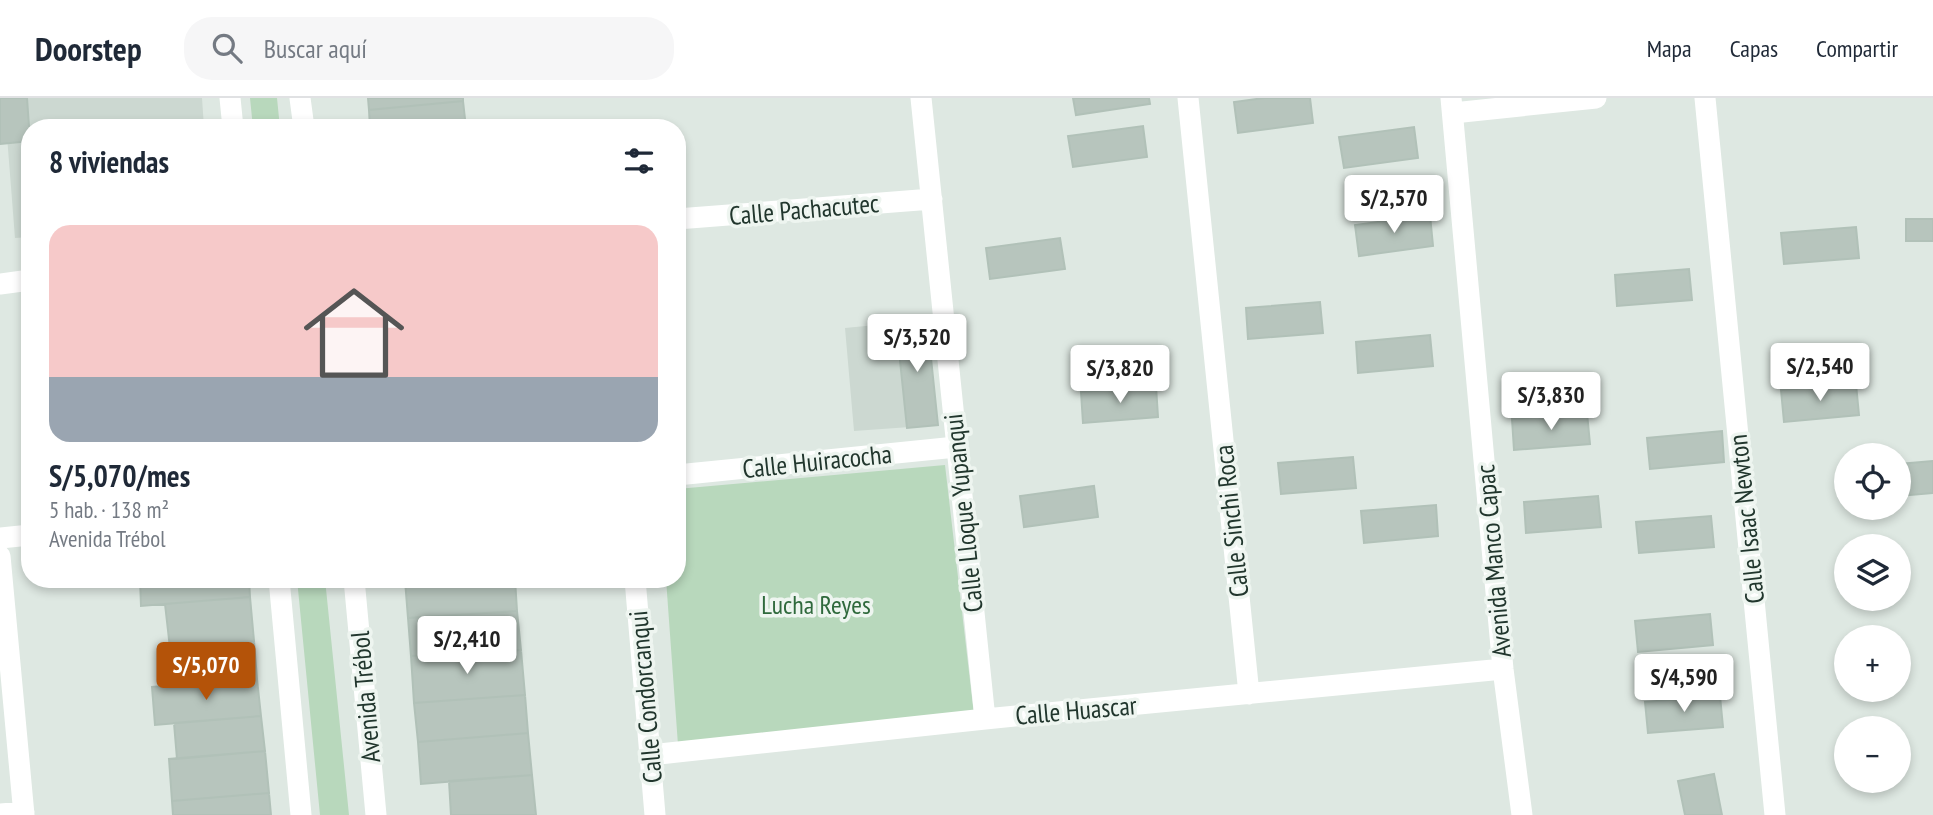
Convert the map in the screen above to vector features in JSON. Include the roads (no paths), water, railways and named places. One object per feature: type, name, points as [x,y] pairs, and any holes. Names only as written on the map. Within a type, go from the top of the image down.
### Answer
[{"type":"street","points":[[230,98],[232,119]]},
{"type":"street","points":[[300,98],[303,119]]},
{"type":"street","name":"Calle Lloque Yupanqui","points":[[921,98],[985,719]]},
{"type":"street","name":"Calle Sinchi Roca","points":[[1188,98],[1249,694]]},
{"type":"street","points":[[1452,105],[1596,98]]},
{"type":"street","name":"Calle Isaac Newton","points":[[1705,98],[1775,815]]},
{"type":"street","name":"Avenida Manco Capac","points":[[1452,105],[1503,669],[1522,815]]},
{"type":"street","name":"Calle Pachacutec","points":[[686,218],[932,198]]},
{"type":"street","points":[[0,284],[21,281]]},
{"type":"street","name":"Calle Huiracocha","points":[[686,474],[956,447]]},
{"type":"street","points":[[0,538],[21,536]]},
{"type":"street","points":[[0,556],[24,813],[0,814]]},
{"type":"street","points":[[280,588],[301,815]]},
{"type":"street","name":"Avenida Trébol","points":[[355,588],[376,815]]},
{"type":"street","name":"Calle Condorcanqui","points":[[636,588],[655,815]]},
{"type":"street","name":"Calle Huascar","points":[[650,755],[985,719],[1503,669]]},
{"type":"park label","name":"Lucha Reyes","points":[[816,604]]}]
